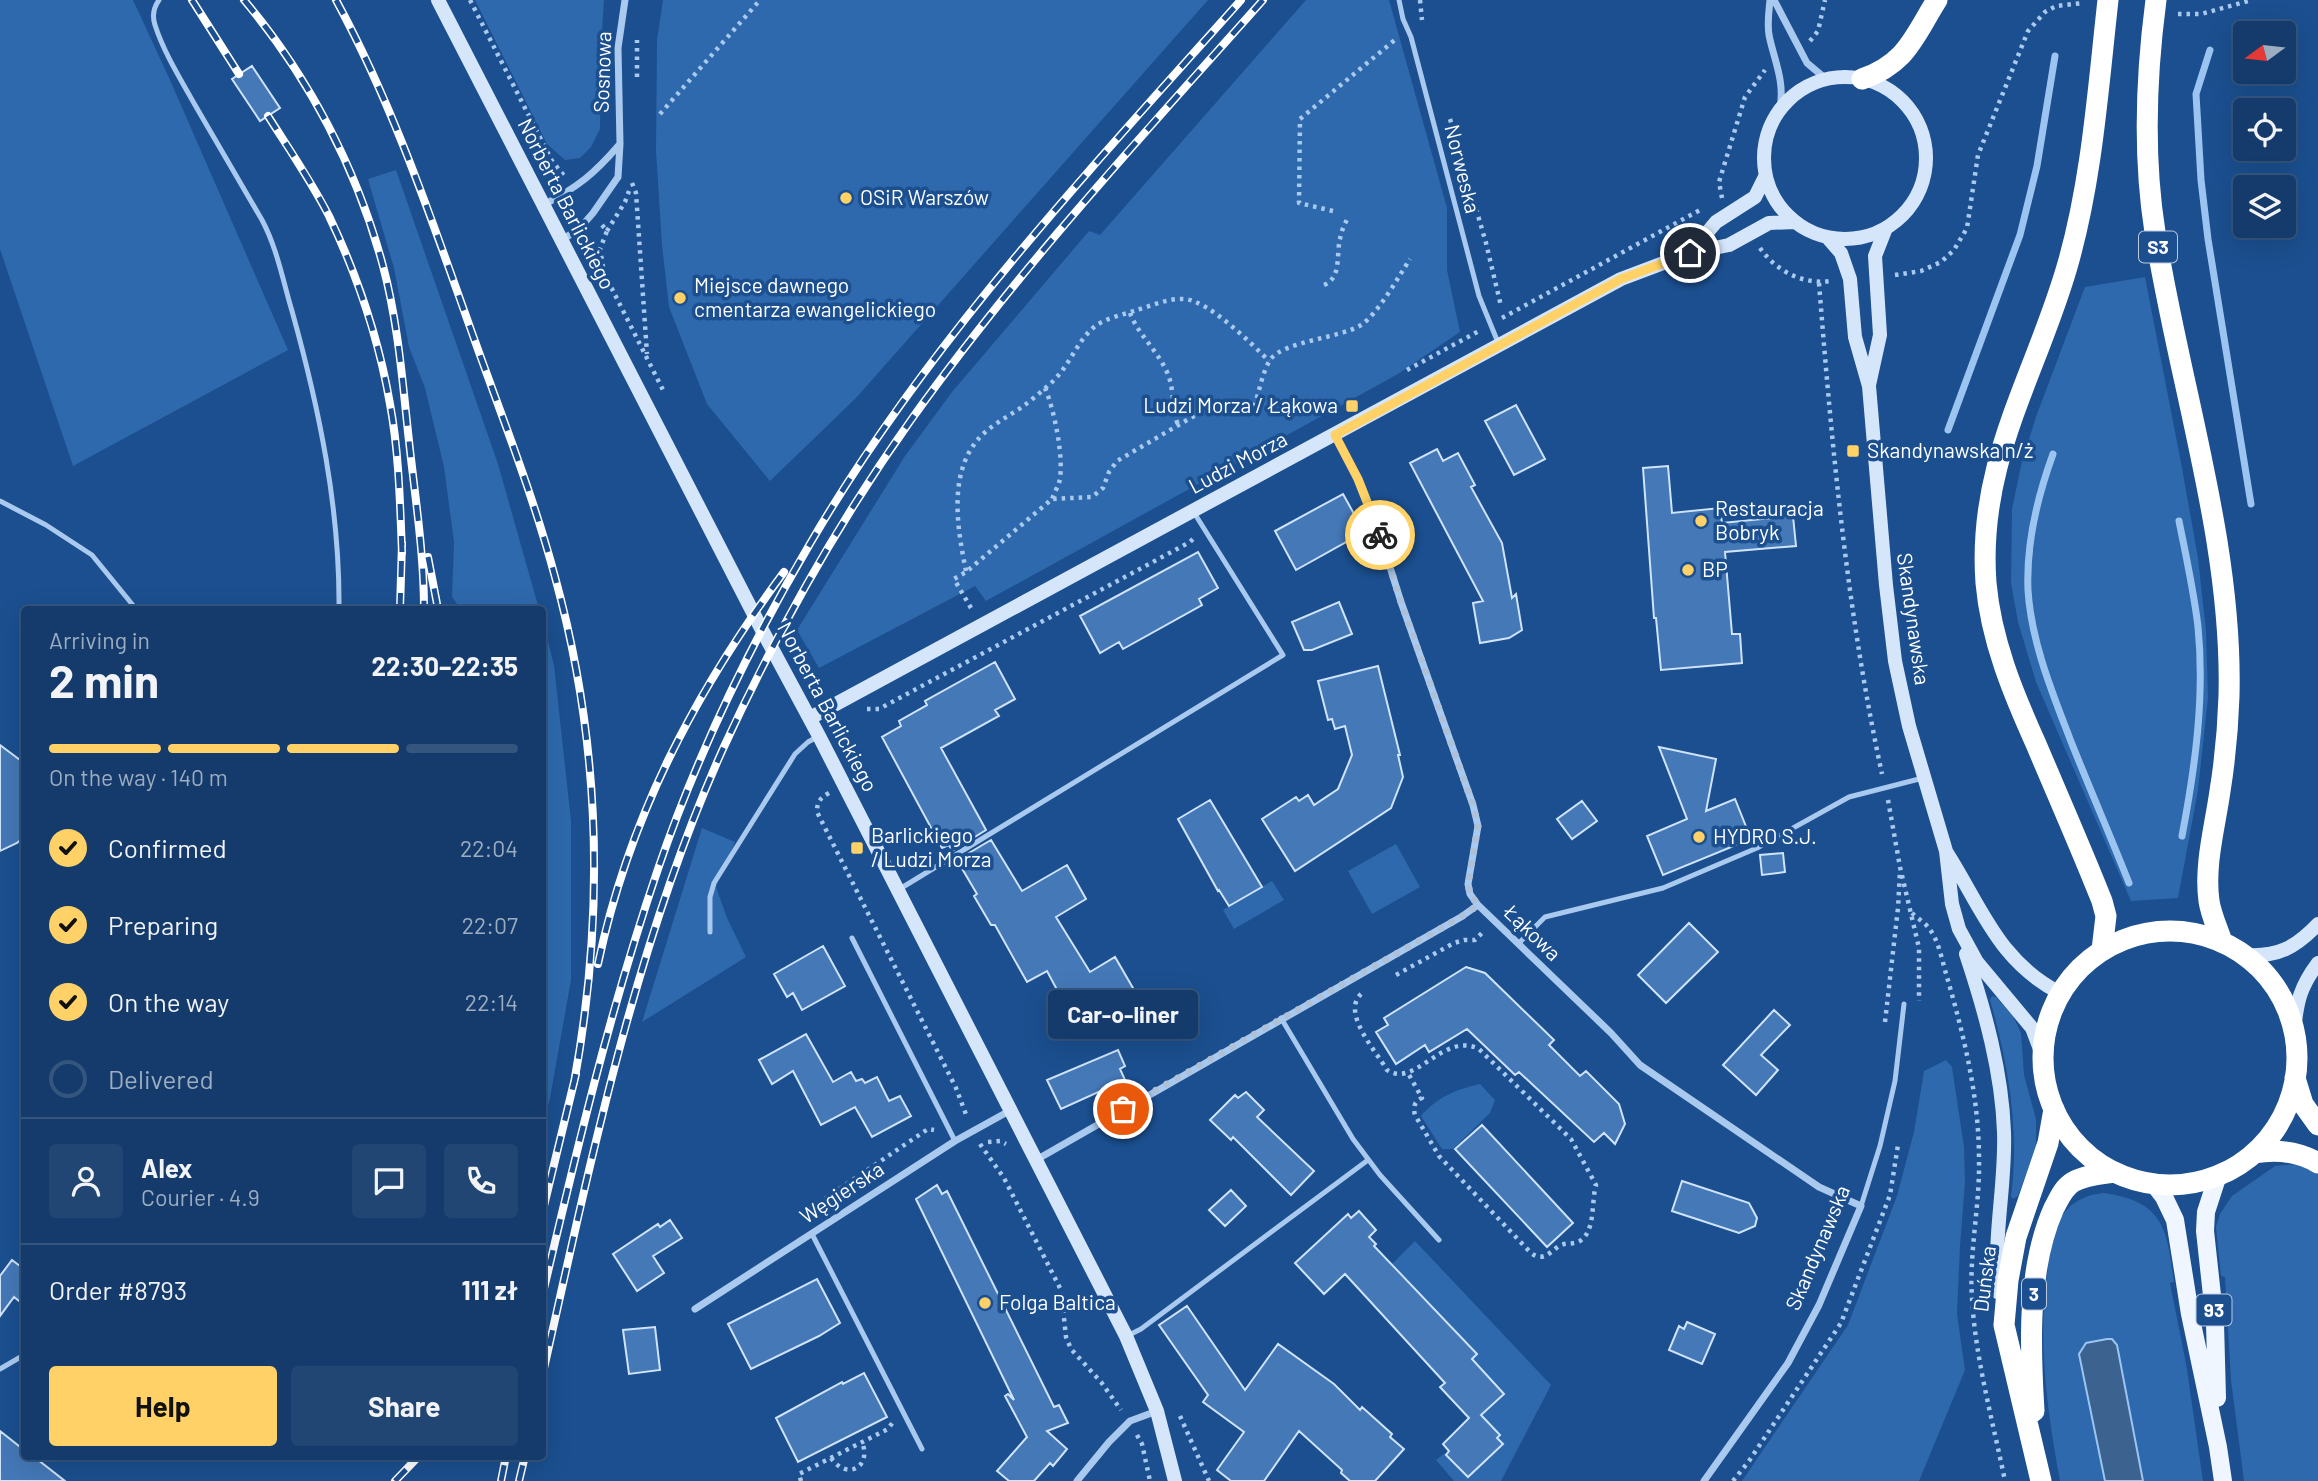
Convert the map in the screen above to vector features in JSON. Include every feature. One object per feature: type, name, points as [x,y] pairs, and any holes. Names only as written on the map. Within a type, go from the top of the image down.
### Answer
[{"type":"highway","points":[[1862,79],[1891,66],[1902,57],[1937,0]]},
{"type":"highway","points":[[2102,950],[2106,916],[2102,901],[2013,692],[2000,655],[1986,584],[1986,517],[1998,457],[2067,267],[2084,195],[2108,0]]},
{"type":"highway","name":"S3","points":[[2155,0],[2148,59],[2148,151],[2155,229],[2215,539],[2227,624],[2229,696],[2224,762],[2208,864],[2209,902],[2222,942]]},
{"type":"highway","name":"3","points":[[2174,930],[2222,942],[2245,955],[2259,967],[2276,989],[2289,1013],[2297,1054],[2290,1099],[2281,1119],[2255,1153],[2237,1166],[2197,1182],[2154,1184],[2114,1172],[2095,1161],[2078,1146],[2064,1128],[2046,1084],[2043,1057],[2045,1035],[2060,993],[2086,962],[2102,950],[2137,935],[2174,930]]},
{"type":"highway","points":[[2295,1078],[2303,1104],[2318,1125]]},
{"type":"highway","name":"Duńska","points":[[2041,1481],[2004,1325],[2008,1280],[2016,1237],[2048,1143],[2054,1109]]},
{"type":"highway","points":[[2255,1153],[2288,1151],[2318,1163]]},
{"type":"highway","name":"Duńska","points":[[2036,1458],[2031,1349],[2033,1305],[2048,1222],[2061,1194],[2071,1182],[2114,1172]]},
{"type":"main road","name":"93","points":[[2218,1175],[2206,1212],[2206,1231],[2215,1323],[2218,1447]]},
{"type":"main road","name":"93","points":[[2154,1184],[2175,1220],[2190,1314],[2223,1481]]},
{"type":"street","name":"Norberta Barlickiego","points":[[438,0],[1126,1336],[1157,1411],[1175,1481]]},
{"type":"street","name":"Sosnowa","points":[[562,240],[587,220],[618,177],[618,48],[625,0]]},
{"type":"street","points":[[1772,0],[1807,63],[1826,79]]},
{"type":"street","points":[[1772,0],[1769,32],[1781,78],[1783,93],[1780,108]]},
{"type":"street","points":[[1826,79],[1862,79],[1879,84],[1895,94],[1908,107],[1924,139],[1924,175],[1909,208],[1886,228],[1863,237],[1827,237],[1794,222],[1781,209],[1765,177],[1765,141],[1780,108],[1809,85],[1826,79]]},
{"type":"street","points":[[544,205],[590,178],[620,144]]},
{"type":"street","name":"Ludzi Morza","points":[[1690,253],[1716,222],[1755,197],[1765,177]]},
{"type":"street","name":"Ludzi Morza","points":[[810,718],[1621,279],[1690,253],[1729,245],[1769,223],[1794,222]]},
{"type":"street","name":"Skandynawska","points":[[1869,386],[1880,335],[1875,256],[1886,228]]},
{"type":"street","name":"Skandynawska","points":[[1827,237],[1841,253],[1850,279],[1854,337],[1869,386],[1892,637],[1901,692],[1923,778],[1946,851],[1952,904],[1959,929],[1977,961],[2032,1028],[2043,1057]]},
{"type":"street","name":"Łąkowa","points":[[1335,435],[1376,523],[1473,805],[1478,826],[1468,884],[1470,894],[1640,1065],[1819,1187],[1861,1206]]},
{"type":"street","name":"Skandynawska","points":[[1946,851],[1996,939],[2041,983],[2060,993]]},
{"type":"street","points":[[1036,1160],[1478,905]]},
{"type":"street","points":[[2245,955],[2266,956],[2287,950],[2304,939],[2318,924]]},
{"type":"street","points":[[1959,929],[1987,1024],[2004,1132],[1997,1243],[1998,1283],[2004,1325]]},
{"type":"street","points":[[2294,1031],[2303,984],[2318,962]]},
{"type":"street","name":"Węgierska","points":[[695,1309],[955,1141],[1011,1110]]},
{"type":"street","name":"Skandynawska","points":[[1704,1481],[1788,1363],[1819,1305],[1861,1206]]},
{"type":"street","points":[[1077,1481],[1130,1421],[1157,1411]]},
{"type":"lane","points":[[159,0],[154,7],[153,23],[178,75],[264,224],[278,263],[302,349],[331,487],[339,606]]},
{"type":"lane","name":"Norweska","points":[[1399,0],[1479,296],[1499,345]]},
{"type":"lane","points":[[0,501],[46,524],[92,555],[133,606]]},
{"type":"lane","points":[[898,890],[1283,656],[1194,511]]},
{"type":"lane","points":[[710,932],[710,897],[714,883],[796,754],[807,742],[819,736]]},
{"type":"lane","points":[[1518,944],[1545,917],[1663,888],[1757,848],[1849,797],[1923,778]]},
{"type":"lane","points":[[852,938],[955,1141]]},
{"type":"lane","name":"Skandynawska","points":[[1861,1206],[1880,1146],[1895,1081],[1904,1004]]},
{"type":"lane","points":[[1282,1018],[1353,1139],[1368,1160],[1439,1240]]},
{"type":"lane","points":[[1126,1336],[1141,1329],[1368,1160]]},
{"type":"lane","points":[[812,1234],[922,1449]]},
{"type":"lane","points":[[0,1369],[21,1357]]},
{"type":"path","points":[[660,114],[760,0]]},
{"type":"path","points":[[1420,0],[1424,27]]},
{"type":"path","points":[[2178,14],[2201,14],[2252,0]]},
{"type":"path","points":[[1875,277],[1921,271],[1941,262],[1954,250],[1967,228],[1978,155],[2028,31],[2045,12],[2056,6],[2083,3]]},
{"type":"path","points":[[1333,211],[1299,202],[1300,119],[1407,29]]},
{"type":"path","points":[[1449,116],[1486,243],[1501,306],[1507,315]]},
{"type":"path","points":[[562,173],[571,168]]},
{"type":"path","points":[[607,231],[625,202],[632,182],[636,193],[647,358]]},
{"type":"path","points":[[1722,198],[1737,211]]},
{"type":"path","points":[[1489,325],[1710,205]]},
{"type":"path","points":[[1324,285],[1330,282],[1335,274],[1339,239],[1348,217]]},
{"type":"path","points":[[1750,232],[1774,265],[1789,274],[1819,283],[1850,279]]},
{"type":"path","points":[[1052,499],[1092,497],[1102,488],[1117,461],[1218,402],[1254,407],[1269,361],[1275,355],[1291,347],[1360,326],[1369,318],[1410,259]]},
{"type":"path","points":[[1819,283],[1841,530],[1857,645],[1900,867],[1898,908],[1884,1026]]},
{"type":"path","points":[[966,572],[959,520],[960,473],[971,450],[982,435],[1045,388],[1067,365],[1083,337],[1096,325],[1171,300],[1184,299],[1198,303],[1240,332],[1269,361]]},
{"type":"path","points":[[1130,313],[1135,326],[1167,372],[1173,413],[1178,425]]},
{"type":"path","points":[[971,608],[954,579],[966,572],[1052,499],[1059,483],[1060,463],[1055,417],[1045,388]]},
{"type":"path","points":[[863,709],[879,709],[1190,542],[1202,525]]},
{"type":"path","points":[[1912,913],[1928,926],[1936,940],[1957,1010],[1972,1082],[1980,1162],[1972,1237],[1972,1300],[1976,1335],[2005,1481]]},
{"type":"path","points":[[1384,982],[1454,943],[1475,940],[1495,921]]},
{"type":"path","points":[[1372,988],[1356,999],[1354,1018],[1387,1070],[1396,1074],[1408,1073],[1449,1048],[1465,1045],[1479,1049],[1571,1139],[1596,1185],[1591,1204],[1593,1218],[1582,1240],[1563,1244],[1543,1257],[1536,1257],[1531,1253],[1439,1156],[1415,1115],[1415,1104],[1422,1098],[1408,1073]]},
{"type":"path","points":[[981,1144],[999,1140],[1009,1146]]},
{"type":"path","points":[[801,1481],[799,1474],[888,1429],[902,1409]]},
{"type":"path","points":[[831,1458],[845,1470],[854,1469],[863,1461],[865,1450],[862,1442]]},
{"type":"shaded area","points":[[0,0],[133,0],[288,350],[73,466],[0,249]]},
{"type":"shaded area","points":[[475,0],[604,0],[600,129],[591,147],[580,158],[565,160],[547,144]]},
{"type":"shaded area","name":"OSiR Warszów","points":[[663,0],[1208,0],[856,398],[770,481],[707,404],[669,307],[656,151],[657,40]]},
{"type":"shaded area","points":[[1306,0],[1389,0],[1447,208],[1447,270],[1460,332],[1398,374],[986,601],[975,586],[819,668],[797,630],[905,456],[952,392],[1089,231],[1100,235]]},
{"type":"shaded area","points":[[396,170],[498,464],[538,606],[459,606],[452,597],[454,542],[444,467],[425,388],[409,347],[394,268],[368,179]]},
{"type":"shaded area","points":[[2145,277],[2198,558],[2206,631],[2208,698],[2198,790],[2178,898],[2131,901],[2036,682],[2018,622],[2011,583],[2012,509],[2022,461],[2037,414],[2085,287]]},
{"type":"shaded area","points":[[546,634],[554,665],[571,821],[571,980],[546,1115]]},
{"type":"shaded area","points":[[702,828],[735,842],[716,887],[727,918],[746,957],[642,1022]]},
{"type":"shaded area","points":[[1396,844],[1420,887],[1372,914],[1348,871]]},
{"type":"shaded area","points":[[1272,881],[1284,900],[1234,929],[1223,910]]},
{"type":"shaded area","points":[[1992,996],[2013,1016],[2021,1033],[2024,1075],[2036,1119],[2036,1147],[2018,1196],[2013,1199],[2011,1097],[1990,1000]]},
{"type":"shaded area","points":[[1946,1060],[1952,1067],[1964,1147],[1965,1182],[1957,1314],[1965,1370],[1919,1481],[1742,1481],[1848,1325],[1897,1196],[1914,1132],[1924,1071]]},
{"type":"shaded area","points":[[1480,1084],[1495,1100],[1490,1113],[1453,1149],[1442,1149],[1421,1116],[1448,1095]]},
{"type":"shaded area","points":[[2298,1164],[2318,1174],[2318,1481],[2244,1481],[2231,1380],[2225,1277],[2221,1276],[2216,1227],[2220,1214],[2232,1196],[2275,1166]]},
{"type":"shaded area","points":[[2103,1193],[2139,1203],[2159,1221],[2165,1233],[2174,1282],[2170,1283],[2187,1369],[2203,1481],[2143,1481],[2117,1345],[2083,1345],[2079,1354],[2105,1481],[2060,1481],[2045,1374],[2043,1321],[2050,1254],[2056,1228],[2070,1206],[2091,1195]]},
{"type":"shaded area","points":[[1415,1241],[1551,1385],[1501,1481],[1454,1481],[1436,1460],[1445,1453],[1468,1477],[1502,1444],[1497,1438],[1500,1435],[1486,1421],[1478,1418],[1503,1394],[1391,1265]]},
{"type":"shaded area","points":[[2112,1339],[2117,1345],[2143,1481],[2105,1481],[2079,1354],[2086,1343]]},
{"type":"building","points":[[252,66],[280,108],[260,121],[232,79]]},
{"type":"building","points":[[1516,405],[1545,459],[1514,475],[1485,421]]},
{"type":"building","points":[[1437,449],[1443,461],[1458,453],[1475,485],[1471,487],[1502,543],[1512,598],[1516,594],[1522,630],[1509,638],[1480,643],[1473,603],[1483,601],[1410,463]]},
{"type":"building","points":[[1668,466],[1672,513],[1720,508],[1722,523],[1793,516],[1796,546],[1725,552],[1732,634],[1740,634],[1742,663],[1661,670],[1654,618],[1643,468]]},
{"type":"building","points":[[1343,494],[1364,532],[1296,570],[1275,531]]},
{"type":"building","points":[[1198,552],[1218,588],[1199,599],[1202,605],[1123,649],[1119,642],[1100,653],[1080,616]]},
{"type":"building","points":[[1339,602],[1352,634],[1312,650],[1304,650],[1292,622]]},
{"type":"building","points":[[995,662],[1015,699],[995,710],[999,716],[941,748],[986,830],[952,851],[949,845],[942,848],[882,737],[901,726],[899,721],[927,705],[925,701]]},
{"type":"building","points":[[1378,666],[1403,777],[1391,808],[1295,871],[1262,819],[1296,797],[1299,801],[1308,795],[1314,805],[1338,789],[1352,755],[1345,726],[1335,729],[1332,719],[1328,720],[1318,681]]},
{"type":"building","points":[[0,745],[21,761],[21,840],[0,851]]},
{"type":"building","name":"HYDRO S.J.","points":[[1659,747],[1716,759],[1706,811],[1735,799],[1751,839],[1663,875],[1647,836],[1687,819]]},
{"type":"building","points":[[1210,800],[1262,887],[1229,906],[1178,819]]},
{"type":"building","points":[[1582,801],[1597,821],[1572,839],[1557,819]]},
{"type":"building","points":[[991,840],[1022,891],[1067,865],[1086,899],[1056,917],[1090,972],[1115,957],[1137,995],[1078,1029],[1047,971],[1027,982],[995,925],[991,925],[974,896],[977,894],[957,860]]},
{"type":"building","points":[[1783,853],[1785,872],[1762,875],[1760,855]]},
{"type":"building","points":[[1689,923],[1718,952],[1666,1003],[1638,975]]},
{"type":"building","points":[[823,946],[845,986],[802,1010],[793,993],[787,997],[774,974]]},
{"type":"building","points":[[1466,967],[1485,973],[1554,1040],[1549,1045],[1580,1076],[1586,1071],[1619,1104],[1625,1124],[1615,1144],[1604,1133],[1594,1142],[1519,1072],[1515,1075],[1467,1029],[1429,1052],[1425,1045],[1396,1064],[1376,1032],[1388,1025],[1384,1018]]},
{"type":"building","points":[[1774,1010],[1790,1025],[1761,1055],[1778,1070],[1756,1095],[1723,1065]]},
{"type":"building","points":[[806,1034],[833,1082],[851,1072],[856,1081],[862,1079],[865,1083],[877,1077],[889,1101],[900,1096],[911,1116],[872,1137],[855,1107],[821,1125],[793,1071],[772,1084],[759,1060]]},
{"type":"building","points":[[1118,1050],[1125,1066],[1120,1069],[1125,1080],[1061,1109],[1047,1080]]},
{"type":"building","points":[[1246,1092],[1264,1110],[1257,1117],[1314,1171],[1291,1195],[1233,1137],[1231,1140],[1210,1120],[1235,1095],[1238,1098]]},
{"type":"building","points":[[1482,1125],[1573,1223],[1547,1247],[1455,1149]]},
{"type":"building","points":[[1682,1181],[1749,1203],[1757,1218],[1755,1226],[1739,1233],[1672,1211]]},
{"type":"building","name":"Folga Baltica","points":[[937,1185],[942,1194],[947,1191],[1054,1407],[1059,1405],[1068,1423],[1047,1431],[1067,1449],[1053,1466],[1050,1463],[1034,1481],[1009,1481],[997,1471],[1027,1437],[1005,1396],[1008,1394],[1014,1400],[916,1199]]},
{"type":"building","points":[[1231,1190],[1246,1206],[1225,1226],[1209,1210]]},
{"type":"building","points":[[1359,1211],[1376,1230],[1369,1237],[1376,1244],[1374,1246],[1477,1354],[1472,1359],[1504,1394],[1481,1415],[1500,1435],[1497,1438],[1503,1444],[1468,1477],[1446,1455],[1449,1451],[1443,1444],[1469,1418],[1440,1387],[1445,1383],[1345,1274],[1324,1294],[1295,1263],[1348,1214],[1351,1218]]},
{"type":"building","points":[[670,1220],[682,1238],[653,1256],[664,1273],[637,1291],[613,1254],[658,1224],[660,1227]]},
{"type":"building","points":[[12,1260],[21,1267],[21,1303],[14,1297],[0,1316],[0,1276]]},
{"type":"building","points":[[817,1279],[840,1323],[751,1369],[728,1324]]},
{"type":"building","points":[[1187,1306],[1245,1390],[1278,1344],[1334,1384],[1360,1410],[1362,1407],[1392,1434],[1390,1437],[1404,1449],[1375,1481],[1350,1481],[1341,1473],[1342,1470],[1299,1431],[1264,1481],[1231,1481],[1217,1470],[1244,1432],[1203,1402],[1208,1395],[1159,1325]]},
{"type":"building","points":[[1687,1322],[1715,1334],[1702,1364],[1669,1350],[1679,1326],[1684,1329]]},
{"type":"building","points":[[655,1327],[660,1370],[629,1374],[623,1330]]},
{"type":"building","points":[[864,1373],[887,1417],[798,1462],[776,1418]]},
{"type":"building","points":[[0,1431],[21,1448],[21,1460],[38,1460],[65,1481],[0,1481]]},
{"type":"waterway","points":[[2210,50],[2196,94],[2201,180],[2251,504]]},
{"type":"waterway","points":[[1948,430],[2020,235],[2037,166],[2055,56]]},
{"type":"waterway","points":[[2053,454],[2042,487],[2029,555],[2028,590],[2033,628],[2056,703],[2129,883]]},
{"type":"waterway","points":[[2179,521],[2190,574],[2200,653],[2195,758],[2182,836]]},
{"type":"railway","points":[[192,0],[239,74]]},
{"type":"railway","points":[[244,0],[289,60],[328,126],[359,194],[383,266],[400,358],[423,569],[424,606]]},
{"type":"railway","points":[[336,0],[376,80],[426,204],[537,515],[570,640],[582,703],[589,766],[594,893],[591,956],[574,1083]]},
{"type":"railway","points":[[546,1280],[609,1028],[658,869],[707,743],[767,621],[811,542],[857,468],[958,328],[1012,260],[1241,0]]},
{"type":"railway","points":[[546,1359],[617,1060],[663,903],[722,751],[763,665],[858,499],[952,365],[1081,205],[1263,0]]},
{"type":"railway","points":[[268,116],[329,216],[349,261],[373,332],[393,422],[399,478],[402,553]]},
{"type":"railway","points":[[400,606],[402,543]]},
{"type":"railway","points":[[428,557],[437,606]]},
{"type":"railway","points":[[598,964],[611,910],[628,858],[669,758],[722,663],[784,572]]},
{"type":"railway","points":[[546,1198],[576,1074]]},
{"type":"railway","points":[[395,1481],[415,1460]]},
{"type":"railway","points":[[501,1481],[505,1460]]},
{"type":"railway","points":[[519,1481],[524,1460]]},
{"type":"way so far","points":[[1123,1109],[1478,905],[1470,894],[1468,884],[1478,826],[1473,805],[1380,535]]},
{"type":"place","name":"OSiR Warszów","points":[[846,198]]},
{"type":"place","name":"Miejsce dawnego cmentarza ewangelickiego","points":[[680,298]]},
{"type":"place","name":"Ludzi Morza / Łąkowa","points":[[1352,406]]},
{"type":"place","name":"Skandynawska n/ż","points":[[1853,451]]},
{"type":"place","name":"Restauracja Bobryk","points":[[1701,521]]},
{"type":"place","name":"BP","points":[[1688,570]]},
{"type":"place","name":"HYDRO S.J.","points":[[1699,837]]},
{"type":"place","name":"Barlickiego / Ludzi Morza","points":[[857,848]]},
{"type":"place","name":"Car-o-liner","points":[[1123,1109]]},
{"type":"place","name":"Folga Baltica","points":[[985,1303]]},
{"type":"route","points":[[1380,535],[1358,479],[1335,435],[1621,279],[1690,253]]}]
